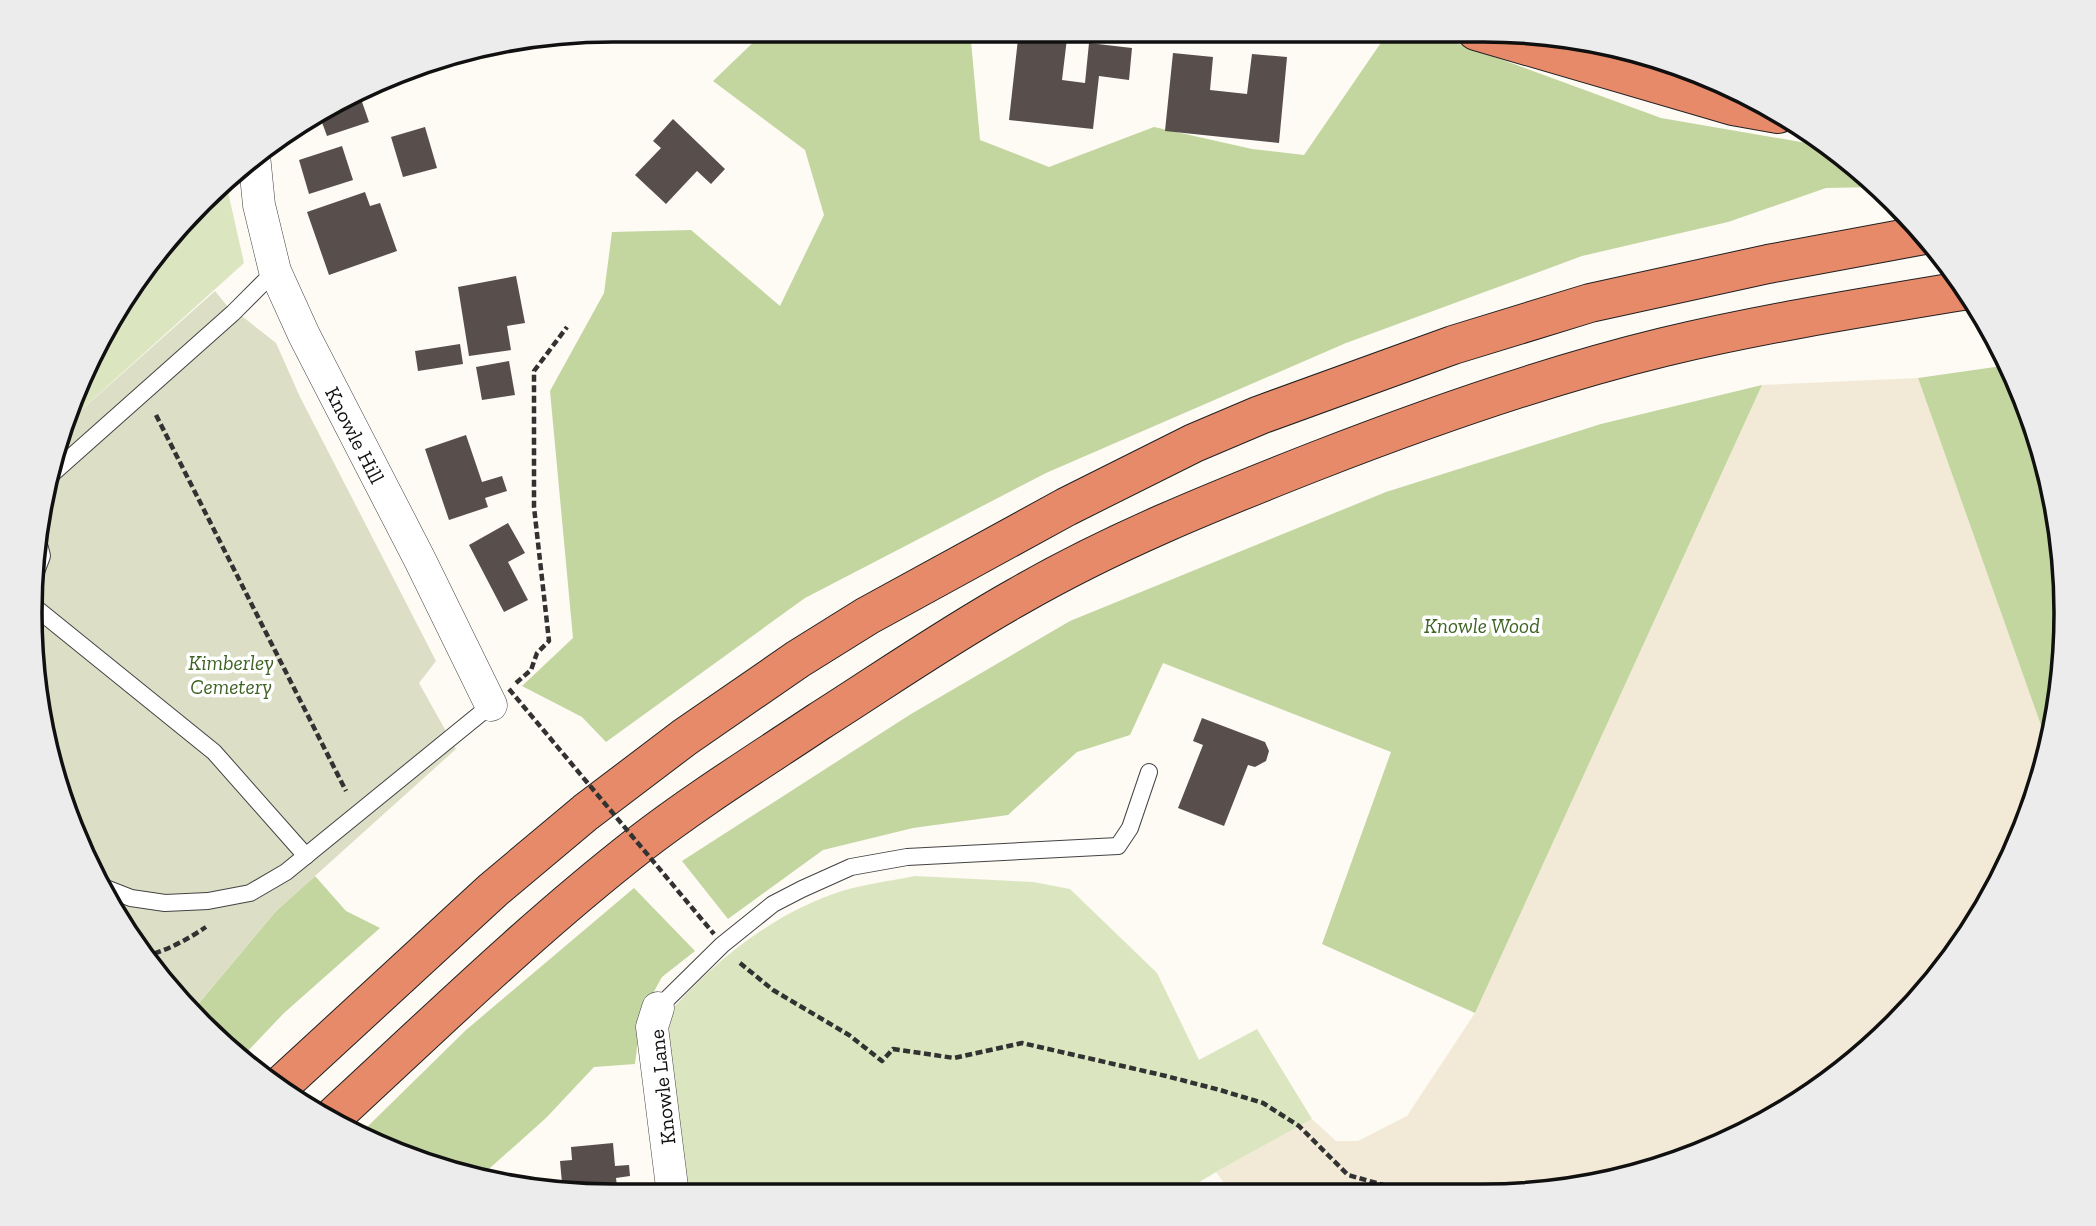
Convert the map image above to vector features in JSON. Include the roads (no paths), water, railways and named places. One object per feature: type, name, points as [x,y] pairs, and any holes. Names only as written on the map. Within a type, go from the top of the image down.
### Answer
[{"type":"highway","points":[[1517,43],[1752,109]]},
{"type":"highway","points":[[285,1080],[493,890],[586,812],[685,737],[798,659],[867,616],[1066,507],[1194,443],[1260,415],[1453,345],[1590,303],[1756,266],[1912,237]]},
{"type":"highway","points":[[337,1113],[472,989],[641,844],[735,777],[958,632],[1094,556],[1198,509],[1349,448],[1578,370],[1734,331],[1955,292]]},
{"type":"street","name":"Knowle Hill","points":[[255,169],[258,205],[275,271],[304,335],[420,560],[500,697]]},
{"type":"street","name":"Knowle Lane","points":[[658,1009],[653,1027],[672,1184]]},
{"type":"lane","points":[[61,466],[233,313],[275,271]]},
{"type":"lane","points":[[42,613],[214,752],[306,856]]},
{"type":"lane","points":[[114,891],[131,898],[165,903],[208,901],[250,893],[286,872],[500,697]]},
{"type":"lane","name":"Knowle Lane","points":[[658,1009],[718,939],[740,930],[773,904],[851,867],[907,857],[1118,846],[1130,828],[1149,772]]},
{"type":"park label","name":"Knowle Wood","points":[[1482,625]]},
{"type":"park label","name":"Kimberley Cemetery","points":[[231,674]]}]
